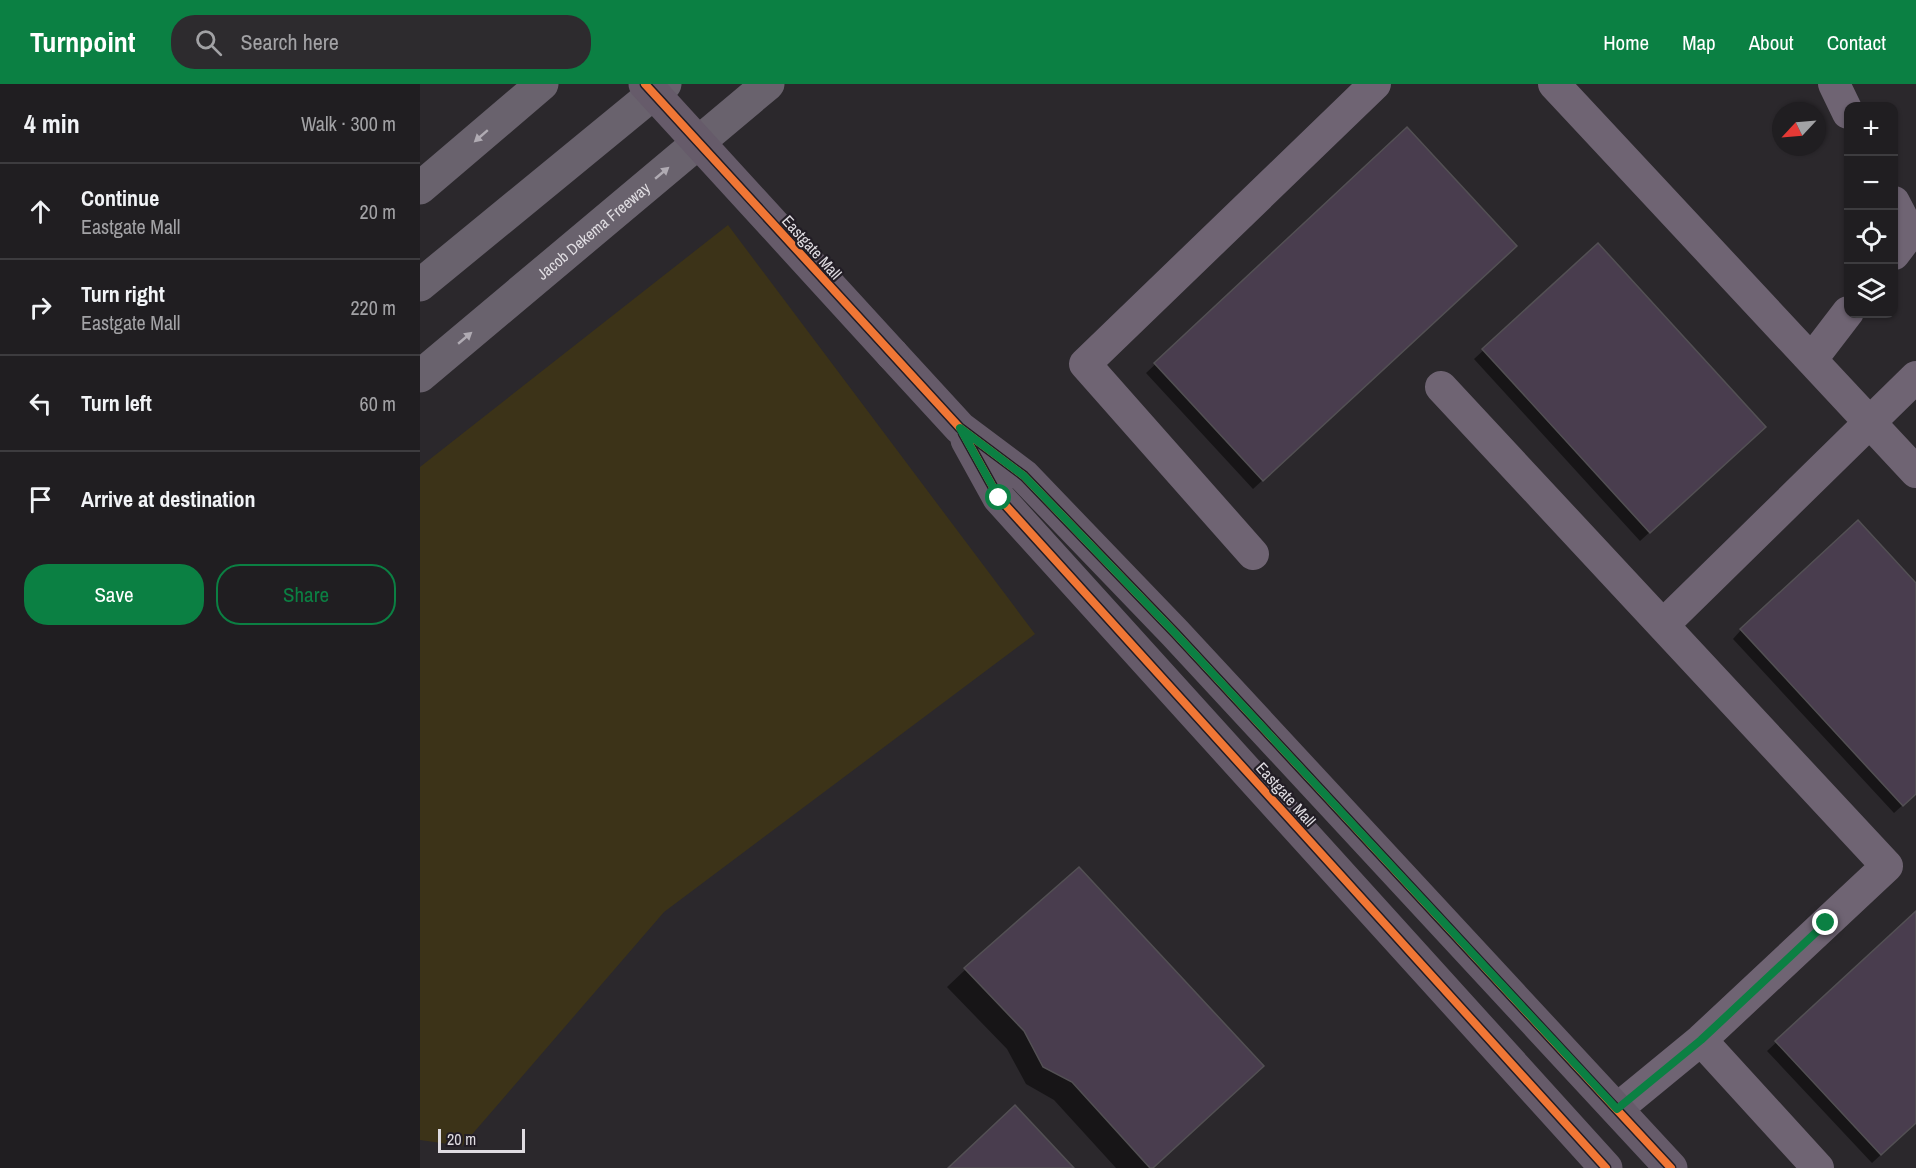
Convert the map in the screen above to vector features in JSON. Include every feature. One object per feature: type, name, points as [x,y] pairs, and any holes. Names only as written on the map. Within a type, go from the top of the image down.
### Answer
[{"type":"highway","points":[[420,188],[542,84]]},
{"type":"highway","points":[[420,261],[635,84]]},
{"type":"highway","points":[[420,285],[665,84]]},
{"type":"highway","name":"Jacob Dekema Freeway","points":[[420,376],[768,84]]},
{"type":"main road","name":"Eastgate Mall","points":[[645,84],[960,428],[1024,476],[1175,633],[1671,1168]]},
{"type":"main road","name":"Eastgate Mall","points":[[960,428],[999,498],[1606,1168]]},
{"type":"lane","points":[[1253,554],[1085,364],[1374,84]]},
{"type":"lane","points":[[1554,84],[1916,472]]},
{"type":"lane","points":[[1834,84],[1844,105]]},
{"type":"lane","points":[[1898,211],[1910,233],[1898,248]]},
{"type":"lane","points":[[1812,359],[1844,317]]},
{"type":"lane","points":[[1663,625],[1916,377]]},
{"type":"lane","points":[[1442,387],[1887,866],[1701,1040],[1617,1109]]},
{"type":"lane","points":[[1701,1040],[1818,1168]]},
{"type":"shaded area","points":[[728,225],[1035,634],[664,912],[462,1146],[420,1140],[420,467]]},
{"type":"building","points":[[1407,127],[1517,246],[1263,481],[1154,363]]},
{"type":"building","points":[[1598,243],[1766,427],[1650,533],[1482,349]]},
{"type":"building","points":[[1858,520],[1916,583],[1916,794],[1903,806],[1740,629]]},
{"type":"building","points":[[1079,867],[1264,1066],[1153,1168],[1150,1168],[1072,1082],[1043,1067],[1024,1031],[964,968]]},
{"type":"building","points":[[1916,911],[1916,1123],[1881,1155],[1775,1041]]},
{"type":"building","points":[[1015,1105],[1074,1168],[948,1168]]},
{"type":"cycle path","points":[[645,84],[960,428],[1024,476],[1175,633],[1671,1168]]},
{"type":"cycle path","points":[[963,433],[999,498],[1606,1168]]},
{"type":"route","points":[[999,498],[960,428],[1024,476],[1175,633],[1617,1109],[1701,1040],[1826,923]]}]
